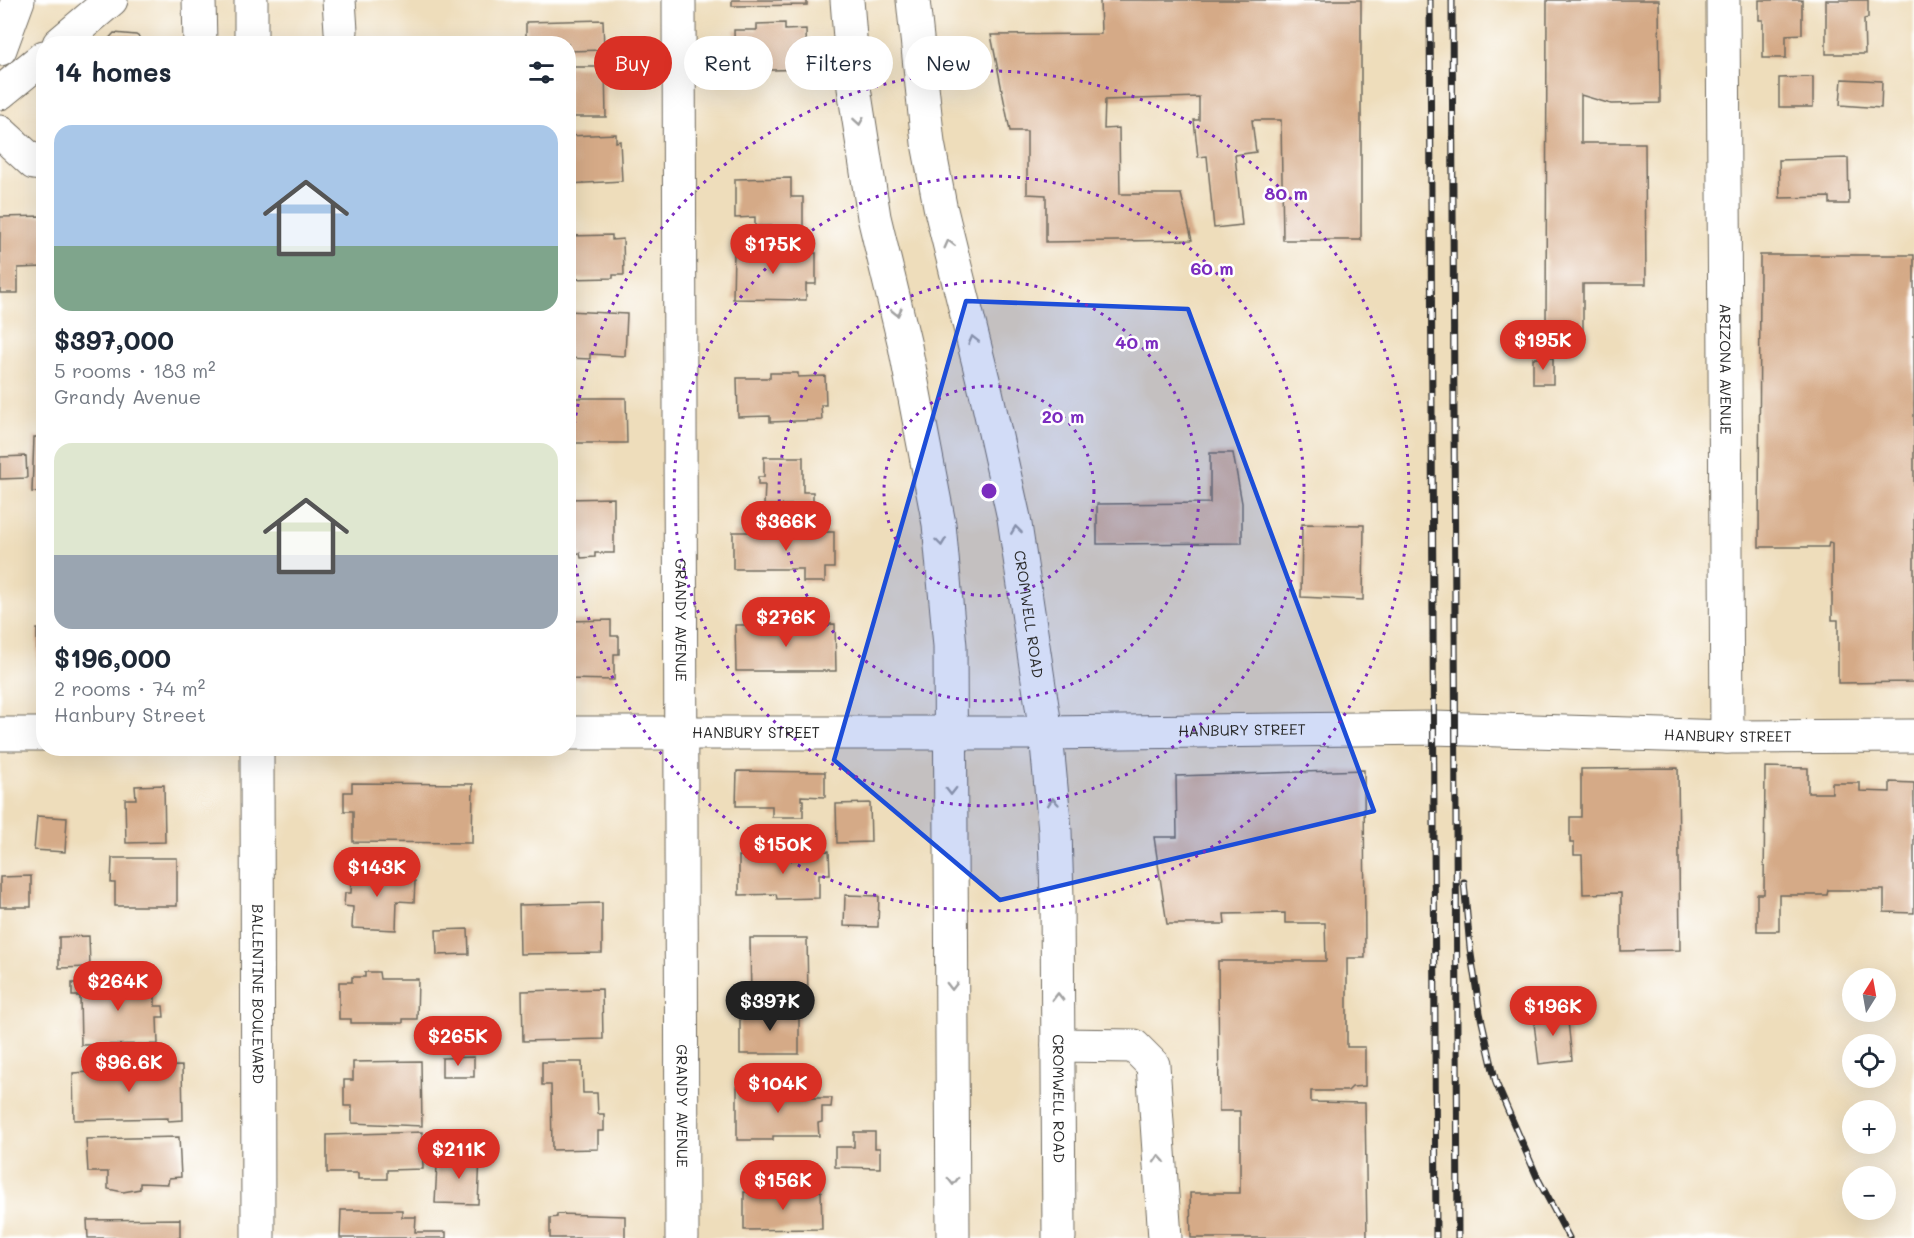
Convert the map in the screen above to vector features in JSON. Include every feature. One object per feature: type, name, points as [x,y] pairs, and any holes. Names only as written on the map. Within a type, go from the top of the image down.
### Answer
[{"type":"street","points":[[0,49],[18,0]]},
{"type":"street","points":[[68,36],[111,0]]},
{"type":"street","points":[[200,0],[200,36]]},
{"type":"street","points":[[251,0],[251,36]]},
{"type":"street","name":"GRANDY AVENUE","points":[[680,0],[682,1238]]},
{"type":"street","points":[[847,0],[854,88],[874,217],[904,346],[939,524],[950,646],[953,1238]]},
{"type":"street","name":"CROMWELL ROAD","points":[[913,0],[928,143],[940,206],[986,392],[1014,518],[1046,733],[1055,842],[1059,1238]]},
{"type":"street","name":"ARIZONA AVENUE","points":[[1723,0],[1727,737]]},
{"type":"street","points":[[0,93],[36,64]]},
{"type":"street","points":[[0,132],[36,163]]},
{"type":"street","name":"HANBURY STREET","points":[[576,733],[1046,733],[1444,729],[1727,737],[1914,736]]},
{"type":"street","points":[[0,734],[36,734]]},
{"type":"street","name":"BALLENTINE BOULEVARD","points":[[256,756],[258,1238]]},
{"type":"street","points":[[1058,1045],[1134,1046],[1153,1065],[1164,1228]]},
{"type":"highlighted area","points":[[966,301],[1188,309],[1374,811],[1000,900],[834,760]]},
{"type":"building","points":[[732,0],[807,0],[807,5],[732,6]]},
{"type":"building","points":[[1100,0],[1361,0],[1361,240],[1283,240],[1281,120],[1252,120],[1256,152],[1235,155],[1242,225],[1214,228],[1207,156],[1198,157],[1194,120],[1199,120],[1199,97],[1105,100],[1104,129],[1119,128],[1120,194],[1181,194],[1192,240],[1046,242],[1046,195],[1027,194],[1027,131],[1010,131],[991,35],[1101,34]]},
{"type":"building","points":[[1547,0],[1659,0],[1660,103],[1611,104],[1581,95],[1581,143],[1645,143],[1646,284],[1583,284],[1583,331],[1546,332]]},
{"type":"building","points":[[1759,0],[1802,0],[1802,34],[1786,35],[1786,58],[1763,58],[1763,20],[1759,20]]},
{"type":"building","points":[[1826,0],[1868,0],[1868,18],[1864,19],[1865,54],[1826,54]]},
{"type":"building","points":[[603,20],[604,36],[594,36],[594,50],[576,51],[576,36],[526,36],[526,22]]},
{"type":"building","points":[[785,23],[785,30],[806,29],[806,36],[785,36],[785,70],[773,70],[773,36],[734,36],[734,30],[757,30],[757,24]]},
{"type":"building","points":[[114,33],[138,36],[111,36]]},
{"type":"building","points":[[576,67],[594,67],[594,90],[605,90],[606,117],[576,117]]},
{"type":"building","points":[[1813,77],[1813,107],[1779,107],[1779,78]]},
{"type":"building","points":[[1842,79],[1882,81],[1881,108],[1840,105]]},
{"type":"building","points":[[616,134],[616,142],[620,141],[622,181],[576,184],[576,136]]},
{"type":"building","points":[[1848,158],[1849,204],[1830,204],[1830,197],[1780,198],[1779,160]]},
{"type":"building","points":[[791,178],[791,197],[803,197],[803,226],[755,226],[755,217],[735,218],[735,179]]},
{"type":"building","points":[[36,216],[36,267],[18,268],[18,293],[0,293],[0,217]]},
{"type":"building","points":[[612,235],[612,240],[623,239],[624,275],[613,275],[613,278],[576,279],[576,236]]},
{"type":"building","points":[[734,252],[816,253],[816,284],[806,284],[806,300],[733,299]]},
{"type":"building","points":[[1760,255],[1914,255],[1914,682],[1838,683],[1838,620],[1832,620],[1832,543],[1829,542],[1828,547],[1759,547]]},
{"type":"building","points":[[576,311],[627,314],[625,356],[590,354],[590,359],[576,358]]},
{"type":"building","points":[[1533,358],[1553,358],[1553,384],[1533,384]]},
{"type":"building","points":[[770,373],[798,373],[798,377],[825,376],[826,405],[821,405],[822,420],[770,422],[770,416],[738,417],[737,378],[770,378]]},
{"type":"building","points":[[576,398],[626,398],[627,443],[576,443]]},
{"type":"building","points":[[34,437],[36,437],[36,492],[32,492]]},
{"type":"building","points":[[1210,453],[1233,453],[1242,503],[1242,543],[1097,544],[1097,504],[1210,503]]},
{"type":"building","points":[[26,456],[27,478],[0,479],[0,457]]},
{"type":"building","points":[[764,457],[803,457],[803,492],[813,492],[813,505],[764,505],[765,485],[758,485],[758,477],[764,477]]},
{"type":"building","points":[[614,498],[614,553],[595,553],[595,557],[581,558],[580,553],[576,553],[576,499]]},
{"type":"building","points":[[1302,524],[1364,525],[1363,600],[1301,597]]},
{"type":"building","points":[[733,532],[834,532],[834,568],[825,568],[825,582],[803,582],[803,569],[733,569]]},
{"type":"building","points":[[611,620],[611,636],[619,636],[619,654],[614,654],[614,680],[576,679],[576,621]]},
{"type":"building","points":[[835,624],[836,671],[736,671],[735,625]]},
{"type":"building","points":[[1765,767],[1808,768],[1808,793],[1832,793],[1832,783],[1860,783],[1860,791],[1890,792],[1890,782],[1914,783],[1914,913],[1884,912],[1884,890],[1828,890],[1827,895],[1779,895],[1779,931],[1757,931],[1757,894],[1764,894]]},
{"type":"building","points":[[1678,768],[1680,950],[1621,951],[1621,893],[1583,894],[1582,855],[1574,855],[1574,843],[1570,843],[1570,817],[1581,817],[1581,769]]},
{"type":"building","points":[[1364,770],[1365,958],[1347,958],[1347,1047],[1365,1047],[1365,1086],[1352,1087],[1348,1091],[1311,1091],[1311,1102],[1365,1103],[1367,1238],[1191,1238],[1190,1193],[1240,1193],[1240,1111],[1219,1111],[1218,961],[1326,961],[1325,923],[1285,923],[1285,913],[1224,914],[1225,924],[1167,924],[1154,837],[1177,837],[1176,776]]},
{"type":"building","points":[[737,771],[825,772],[825,797],[801,796],[803,817],[772,817],[772,806],[736,806]]},
{"type":"building","points":[[352,783],[473,784],[472,843],[353,842],[353,811],[344,811],[344,792],[352,792]]},
{"type":"building","points":[[164,785],[165,842],[126,843],[125,799],[136,799],[135,786]]},
{"type":"building","points":[[870,803],[871,842],[837,843],[836,804]]},
{"type":"building","points":[[37,816],[67,818],[65,852],[34,850]]},
{"type":"building","points":[[829,851],[830,874],[819,874],[819,898],[777,899],[776,894],[739,895],[739,856],[808,855],[808,852]]},
{"type":"building","points":[[112,858],[177,858],[177,906],[115,906],[115,883],[111,883]]},
{"type":"building","points":[[352,868],[396,870],[396,881],[415,881],[414,902],[397,901],[396,930],[352,928],[353,907],[344,906],[345,893],[351,893]]},
{"type":"building","points":[[31,876],[31,907],[0,907],[0,877]]},
{"type":"building","points":[[845,895],[879,896],[878,927],[844,926]]},
{"type":"building","points":[[602,903],[602,953],[520,954],[519,905]]},
{"type":"building","points":[[468,929],[469,954],[437,955],[436,930]]},
{"type":"building","points":[[89,936],[90,967],[59,968],[59,937]]},
{"type":"building","points":[[750,938],[807,938],[808,997],[751,998]]},
{"type":"building","points":[[365,972],[379,972],[380,979],[418,979],[417,1019],[403,1019],[403,1023],[351,1023],[351,1019],[339,1019],[339,982],[352,982],[352,977],[365,977]]},
{"type":"building","points":[[155,980],[155,1006],[163,1006],[164,1017],[157,1017],[158,1044],[81,1045],[80,996],[72,996],[72,983]]},
{"type":"building","points":[[602,989],[603,1039],[523,1041],[522,991]]},
{"type":"building","points":[[772,1008],[799,1008],[799,1054],[740,1054],[740,1013],[772,1013]]},
{"type":"building","points":[[1567,1011],[1572,1060],[1539,1064],[1533,1015]]},
{"type":"building","points":[[474,1057],[474,1077],[442,1077],[442,1058]]},
{"type":"building","points":[[421,1061],[422,1126],[352,1123],[352,1106],[344,1106],[344,1080],[353,1080],[353,1062]]},
{"type":"building","points":[[542,1062],[582,1062],[583,1093],[597,1093],[598,1114],[604,1114],[604,1131],[598,1131],[598,1149],[552,1150],[551,1085],[542,1085]]},
{"type":"building","points":[[182,1066],[183,1120],[168,1121],[168,1118],[74,1120],[73,1073],[90,1072],[90,1068]]},
{"type":"building","points":[[737,1087],[748,1087],[748,1092],[812,1092],[812,1098],[832,1098],[831,1107],[822,1107],[822,1122],[818,1123],[819,1136],[773,1136],[773,1140],[737,1140]]},
{"type":"building","points":[[422,1132],[423,1169],[387,1170],[387,1179],[358,1179],[358,1173],[327,1173],[327,1135]]},
{"type":"building","points":[[854,1132],[875,1132],[875,1148],[880,1148],[880,1168],[835,1167],[835,1147],[854,1147]]},
{"type":"building","points":[[179,1137],[181,1177],[169,1178],[168,1184],[140,1183],[140,1189],[123,1192],[108,1189],[108,1172],[88,1172],[86,1139]]},
{"type":"building","points":[[452,1152],[480,1154],[478,1204],[435,1203],[437,1165],[451,1166]]},
{"type":"building","points":[[821,1191],[822,1229],[744,1230],[744,1192]]},
{"type":"building","points":[[341,1210],[402,1210],[402,1217],[416,1217],[415,1232],[446,1232],[446,1238],[340,1238]]},
{"type":"building","points":[[557,1214],[625,1216],[625,1238],[550,1238],[550,1218],[557,1217]]},
{"type":"building","points":[[180,1219],[180,1238],[88,1238],[87,1220]]},
{"type":"railway","points":[[1430,0],[1436,1238]]},
{"type":"railway","points":[[1452,0],[1458,1238]]},
{"type":"railway","points":[[1464,882],[1470,948],[1480,1013],[1496,1083],[1538,1179],[1569,1238]]}]
